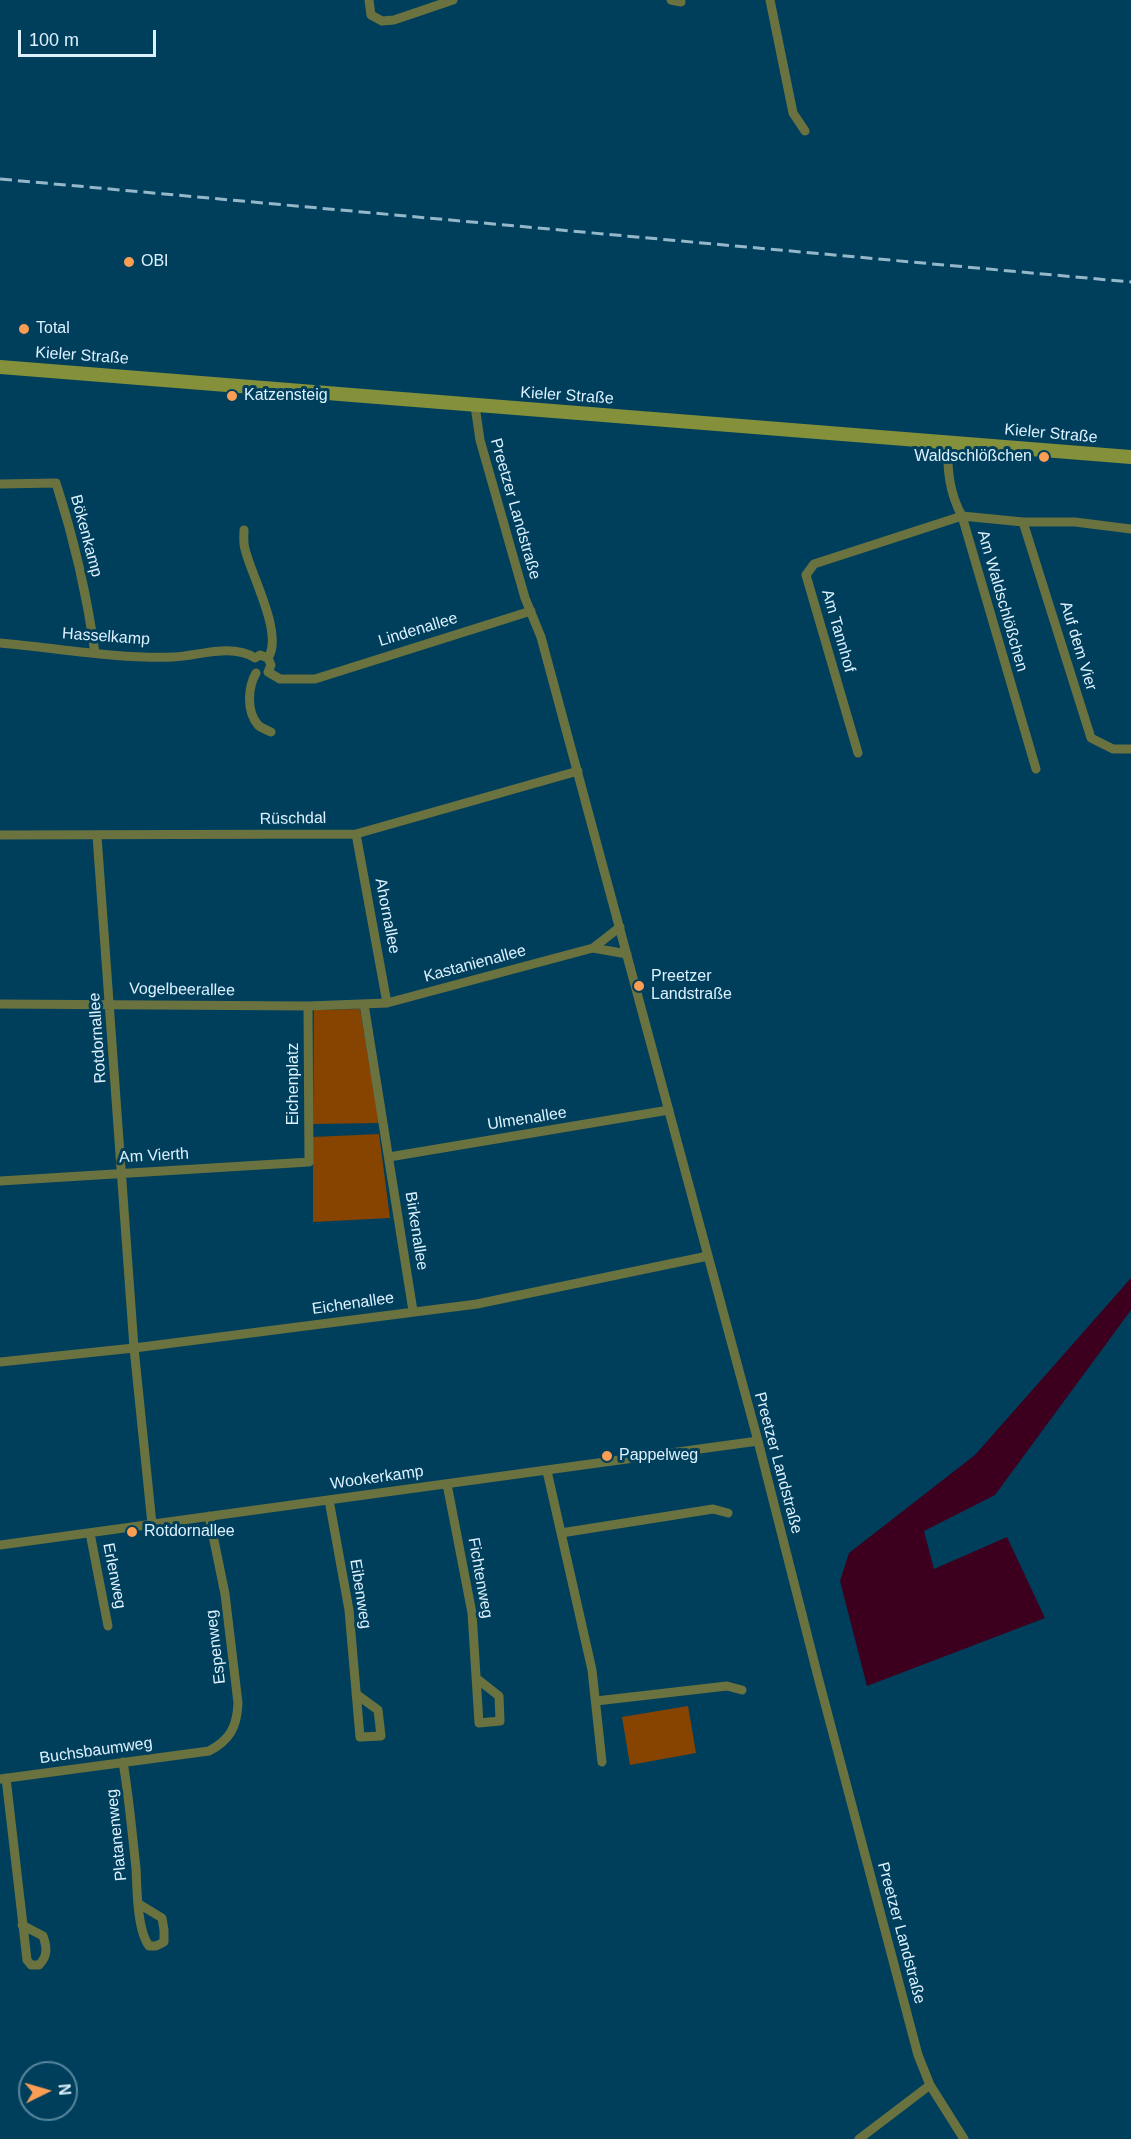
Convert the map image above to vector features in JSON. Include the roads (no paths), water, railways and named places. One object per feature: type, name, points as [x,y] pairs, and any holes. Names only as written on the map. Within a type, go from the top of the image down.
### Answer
[{"type":"main road","name":"Kieler Straße","points":[[0,367],[237,384],[475,406],[1131,457]]},
{"type":"street","points":[[369,0],[371,15],[382,21],[394,20],[453,0]]},
{"type":"street","points":[[671,0],[681,2]]},
{"type":"street","points":[[770,0],[793,113],[805,130]]},
{"type":"street","name":"Preetzer Landstraße","points":[[475,406],[480,440],[522,589],[541,637],[620,927],[758,1441],[918,2055],[930,2085],[964,2139]]},
{"type":"street","name":"Am Waldschlößchen","points":[[948,442],[947,469],[954,502],[962,516],[1035,769]]},
{"type":"street","name":"Bökenkamp","points":[[0,484],[56,483],[80,566],[95,653]]},
{"type":"street","points":[[962,516],[1023,522],[1075,522],[1131,530]]},
{"type":"street","name":"Am Tannhof","points":[[858,753],[806,575],[814,564],[962,516]]},
{"type":"street","name":"Auf dem Vier","points":[[1023,522],[1090,738],[1113,749],[1131,749]]},
{"type":"street","points":[[244,531],[244,547],[270,623],[273,647],[268,658]]},
{"type":"street","name":"Lindenallee","points":[[268,672],[280,680],[315,679],[531,611]]},
{"type":"street","name":"Hasselkamp","points":[[0,644],[95,653],[174,657],[234,652],[249,654],[255,658]]},
{"type":"street","points":[[263,655],[268,658],[271,665],[268,672],[262,675],[256,673],[251,666],[255,658],[263,655]]},
{"type":"street","points":[[256,673],[250,684],[253,716],[259,726],[271,732]]},
{"type":"street","name":"Rüschdal","points":[[0,835],[356,834],[578,771]]},
{"type":"street","name":"Ahornallee","points":[[356,834],[387,1004]]},
{"type":"street","name":"Rotdornallee","points":[[97,836],[134,1348],[152,1524]]},
{"type":"street","name":"Kastanienallee","points":[[364,1004],[387,1004],[593,948],[620,927]]},
{"type":"street","name":"Kastanienallee","points":[[593,948],[627,954]]},
{"type":"street","name":"Vogelbeerallee","points":[[0,1004],[309,1006],[364,1004]]},
{"type":"street","points":[[364,1004],[389,1157]]},
{"type":"street","name":"Eichenplatz","points":[[309,1006],[309,1162]]},
{"type":"street","name":"Ulmenallee","points":[[389,1157],[669,1110]]},
{"type":"street","name":"Birkenallee","points":[[389,1157],[413,1311]]},
{"type":"street","name":"Am Vierth","points":[[0,1181],[309,1162]]},
{"type":"street","name":"Eichenallee","points":[[0,1362],[134,1348],[477,1304],[708,1256]]},
{"type":"street","name":"Wookerkamp","points":[[0,1545],[758,1441]]},
{"type":"street","points":[[547,1471],[586,1640],[596,1701],[602,1762]]},
{"type":"street","name":"Fichtenweg","points":[[447,1484],[472,1613],[476,1678],[479,1723],[500,1721],[499,1696],[476,1678]]},
{"type":"street","name":"Eibenweg","points":[[329,1500],[349,1610],[356,1694],[360,1737],[381,1736],[378,1710],[356,1694]]},
{"type":"street","points":[[561,1533],[712,1509],[728,1513]]},
{"type":"street","name":"Espenweg","points":[[195,1752],[209,1750],[220,1745],[234,1729],[238,1718],[225,1594],[209,1516]]},
{"type":"street","name":"Erlenweg","points":[[90,1533],[108,1626]]},
{"type":"street","points":[[596,1701],[727,1686],[742,1690]]},
{"type":"street","name":"Buchsbaumweg","points":[[3,1778],[195,1752]]},
{"type":"street","name":"Platanenweg","points":[[123,1762],[128,1790],[139,1904]]},
{"type":"street","points":[[3,1778],[22,1924]]},
{"type":"street","points":[[859,2139],[930,2085]]},
{"type":"railway","points":[[0,179],[1131,282]]},
{"type":"place","name":"OBI","points":[[129,262]]},
{"type":"place","name":"Total","points":[[24,329]]},
{"type":"place","name":"Katzensteig","points":[[232,396]]},
{"type":"place","name":"Waldschlößchen","points":[[1044,457]]},
{"type":"place","name":"Preetzer Landstraße","points":[[639,986]]},
{"type":"place","name":"Pappelweg","points":[[607,1456]]},
{"type":"place","name":"Rotdornallee","points":[[132,1532]]}]
